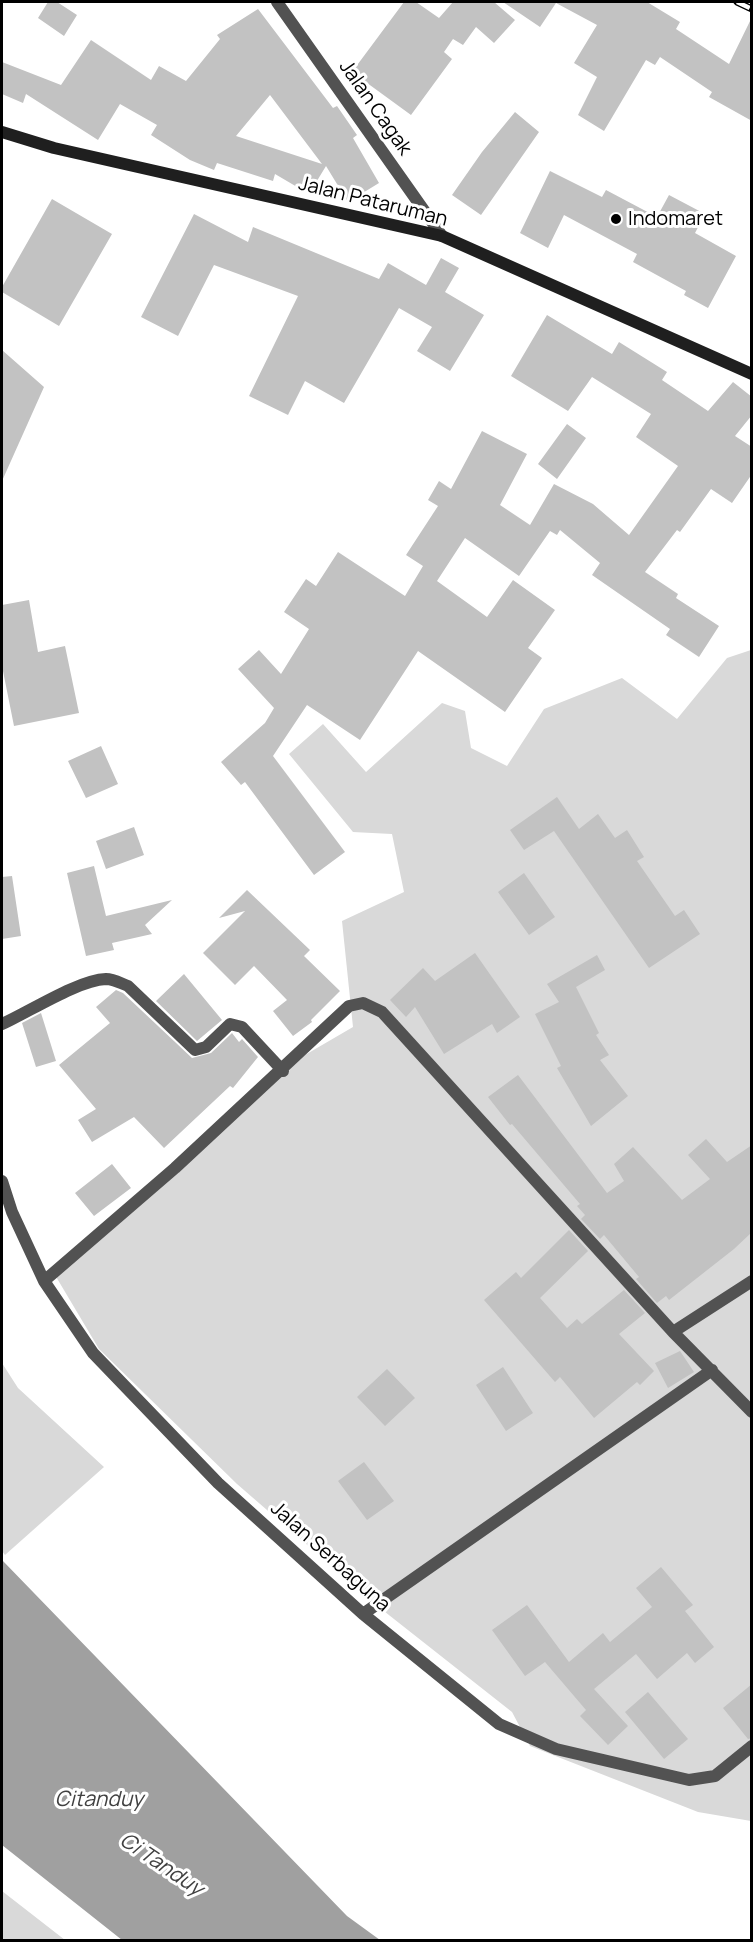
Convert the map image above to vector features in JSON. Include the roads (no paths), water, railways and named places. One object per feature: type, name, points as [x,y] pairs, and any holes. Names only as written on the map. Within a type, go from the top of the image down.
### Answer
[{"type":"street","name":"Jalan Cagak","points":[[277,2],[442,236]]},
{"type":"street","name":"Jalan Pataruman","points":[[2,132],[54,148],[442,236],[752,374]]},
{"type":"street","points":[[2,1024],[72,990],[104,979],[115,980],[128,986],[195,1050],[206,1047],[230,1024],[242,1027],[283,1071]]},
{"type":"street","points":[[44,1281],[283,1071],[349,1006],[363,1003],[382,1012],[673,1332],[752,1412]]},
{"type":"street","name":"Jalan Serbaguna","points":[[2,1181],[12,1212],[44,1281],[93,1353],[210,1474],[363,1614],[499,1724],[556,1749],[689,1780],[715,1776],[752,1746]]},
{"type":"street","points":[[673,1332],[752,1281]]},
{"type":"street","points":[[363,1614],[712,1370]]},
{"type":"water","name":"Citanduy","points":[[2,1560],[347,1916],[380,1940],[122,1940],[2,1845]]},
{"type":"railway","points":[[737,2],[752,9]]},
{"type":"place","name":"Indomaret","points":[[616,219]]},
{"type":"water label","name":"Ci Tanduy","points":[[161,1865]]}]
